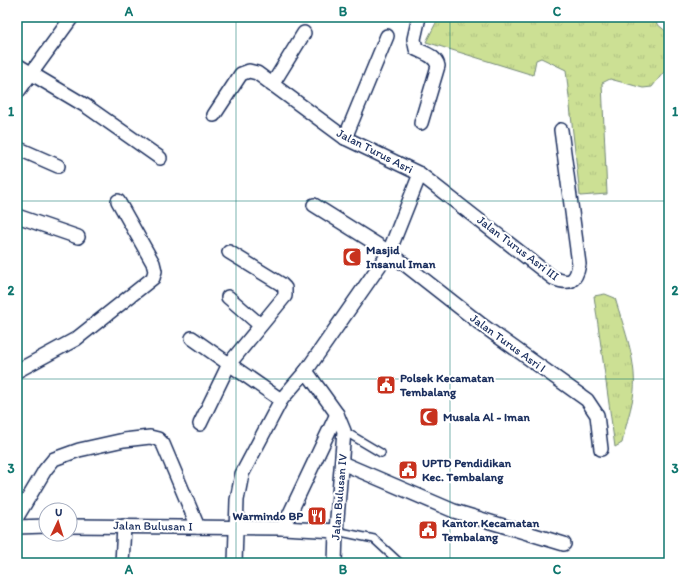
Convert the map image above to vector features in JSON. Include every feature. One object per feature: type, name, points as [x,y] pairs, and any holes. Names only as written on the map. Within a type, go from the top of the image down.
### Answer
[{"type":"street","points":[[17,93],[72,17]]},
{"type":"street","points":[[419,17],[414,39],[416,49],[434,57],[438,66],[421,123]]},
{"type":"street","points":[[272,85],[304,33]]},
{"type":"street","points":[[344,138],[387,36]]},
{"type":"street","points":[[17,65],[86,106],[160,158]]},
{"type":"street","name":"Jalan Turus Asri","points":[[214,115],[241,74],[249,71],[257,73],[344,138],[420,174],[389,252],[306,371]]},
{"type":"street","name":"Jalan Turus Asri III","points":[[420,174],[553,278],[562,282],[573,280],[577,274],[579,264],[561,130]]},
{"type":"street","points":[[17,148],[58,166]]},
{"type":"street","points":[[17,372],[76,339],[153,278],[155,271],[153,263],[118,201]]},
{"type":"street","name":"Jalan Turus Asri I","points":[[314,205],[389,252],[482,325],[587,400],[597,415],[601,449]]},
{"type":"street","points":[[17,216],[78,237]]},
{"type":"street","points":[[200,424],[229,364],[260,324],[285,296],[285,288],[281,284],[229,252]]},
{"type":"street","points":[[228,297],[260,324]]},
{"type":"street","points":[[192,338],[281,400]]},
{"type":"street","points":[[235,563],[235,528],[239,486],[242,474],[281,400],[306,371],[337,414],[344,431]]},
{"type":"street","points":[[283,528],[337,414]]},
{"type":"street","name":"Jalan Bulusan IV","points":[[335,563],[344,431]]},
{"type":"street","points":[[17,517],[54,459],[79,450],[124,440],[150,437],[158,439],[163,444],[198,527]]},
{"type":"street","points":[[342,463],[454,511],[564,544]]},
{"type":"street","points":[[17,527],[38,526]]},
{"type":"street","name":"Jalan Bulusan I","points":[[78,526],[283,528],[336,531]]},
{"type":"street","points":[[122,563],[124,526]]},
{"type":"lane","points":[[344,431],[381,454]]},
{"type":"lane","points":[[336,531],[374,539],[400,563]]},
{"type":"green space","points":[[439,17],[649,17],[669,34],[669,69],[663,73],[652,87],[643,88],[610,79],[602,83],[607,194],[580,196],[566,70],[541,58],[536,60],[533,75],[426,42]]},
{"type":"green space","points":[[605,294],[615,298],[630,347],[634,373],[633,398],[622,443],[615,447],[594,296]]},
{"type":"place","name":"Masjid Insanul Iman","points":[[352,257]]},
{"type":"place","name":"Polsek Kecamatan Tembalang","points":[[386,385]]},
{"type":"place","name":"Musala Al - Iman","points":[[429,417]]},
{"type":"place","name":"UPTD Pendidikan Kec. Tembalang","points":[[408,470]]},
{"type":"place","name":"Warmindo BP","points":[[317,516]]},
{"type":"place","name":"Kantor Kecamatan Tembalang","points":[[428,530]]}]
